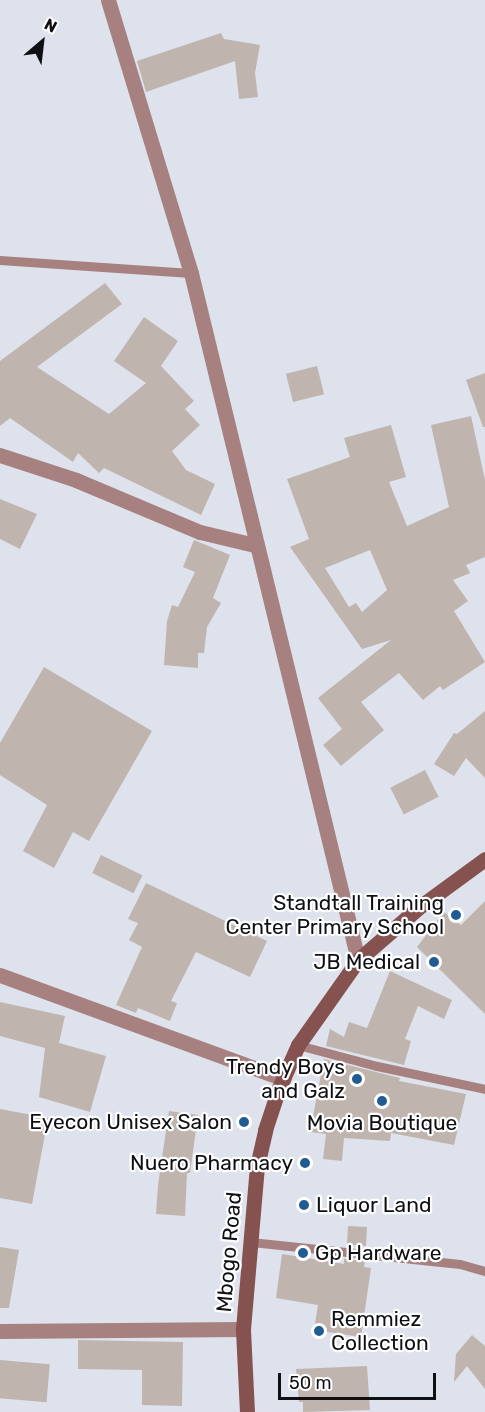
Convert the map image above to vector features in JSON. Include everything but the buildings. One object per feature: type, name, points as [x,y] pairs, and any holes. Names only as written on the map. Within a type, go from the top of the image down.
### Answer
[{"type":"main road","name":"Mbogo Road","points":[[247,1412],[243,1329],[257,1166],[265,1130],[298,1045],[358,960],[417,908],[485,859]]},
{"type":"street","points":[[108,0],[191,273],[255,545],[358,960]]},
{"type":"street","points":[[0,455],[76,480],[200,532],[255,545]]},
{"type":"street","points":[[0,975],[284,1079]]},
{"type":"street","points":[[0,1331],[243,1329]]},
{"type":"lane","points":[[0,260],[191,273]]},
{"type":"lane","points":[[298,1045],[377,1066],[485,1089]]},
{"type":"lane","points":[[251,1242],[460,1264],[485,1271]]},
{"type":"place","name":"Standtall Training Center Primary School","points":[[456,915]]},
{"type":"place","name":"JB Medical","points":[[434,962]]},
{"type":"place","name":"Trendy Boys and Galz","points":[[357,1079]]},
{"type":"place","name":"Movia Boutique","points":[[382,1101]]},
{"type":"place","name":"Eyecon Unisex Salon","points":[[244,1122]]},
{"type":"place","name":"Nuero Pharmacy","points":[[305,1163]]},
{"type":"place","name":"Liquor Land","points":[[304,1205]]},
{"type":"place","name":"Gp Hardware","points":[[303,1253]]},
{"type":"place","name":"Remmiez Collection","points":[[319,1331]]}]
